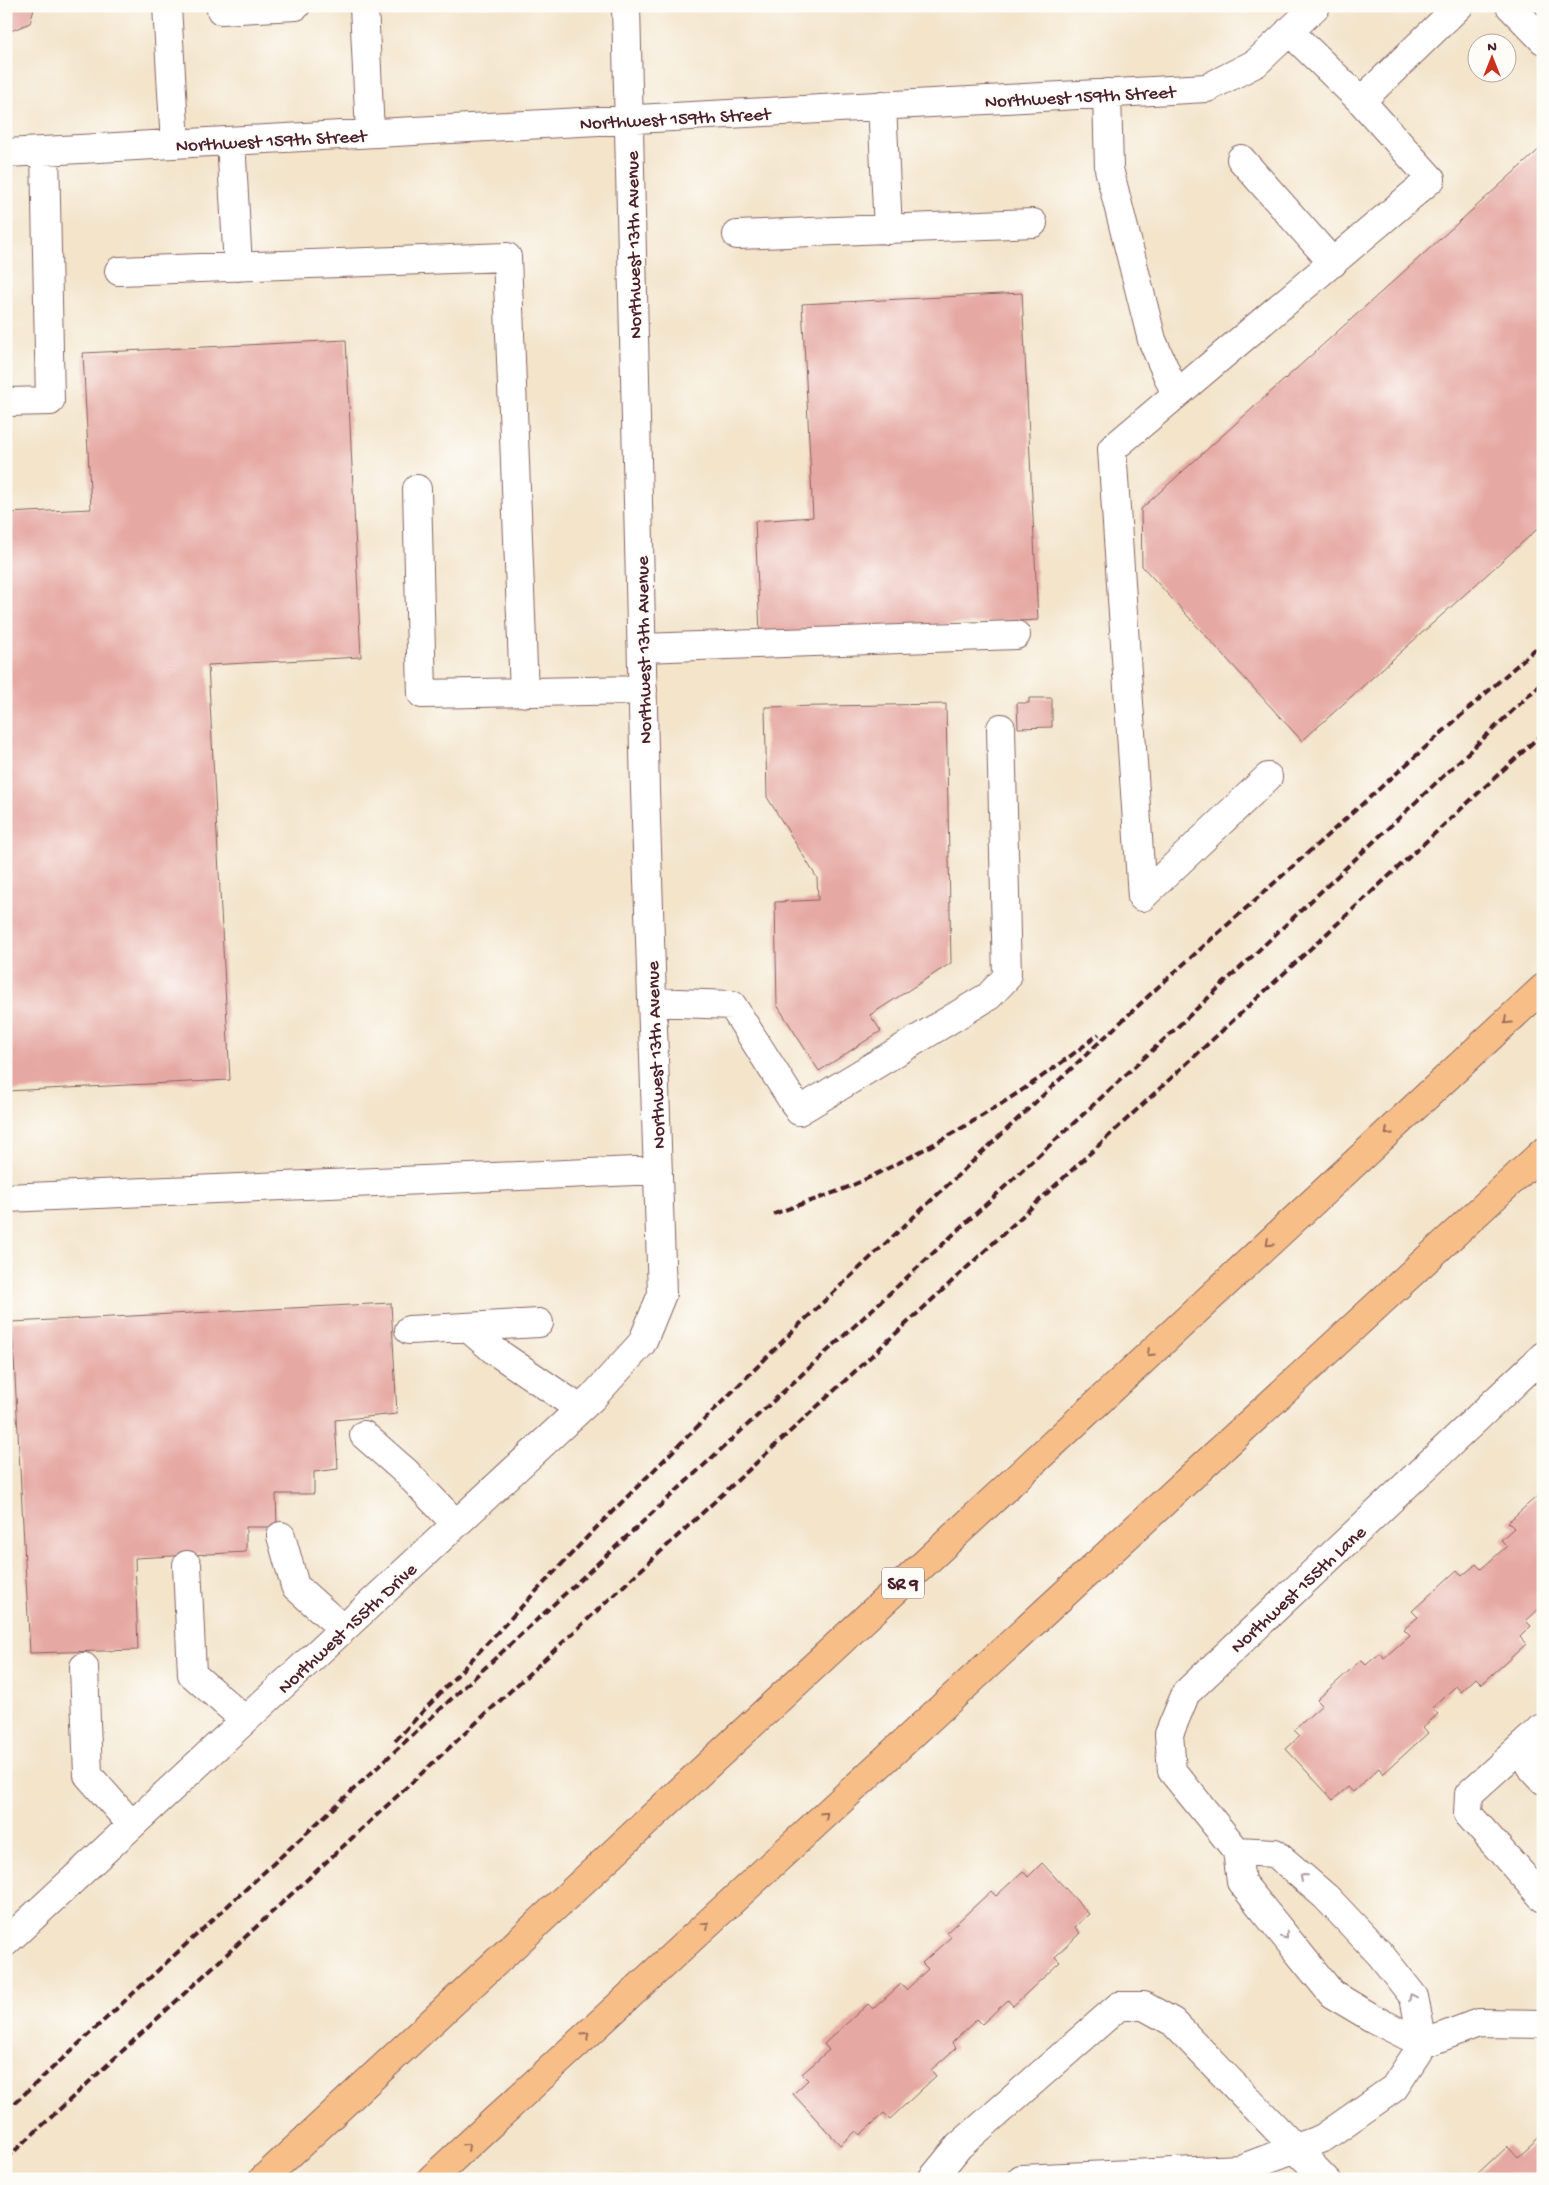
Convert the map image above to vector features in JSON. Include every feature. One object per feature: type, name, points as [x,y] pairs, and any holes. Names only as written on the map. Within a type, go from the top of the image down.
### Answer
[{"type":"main road","name":"SR 9","points":[[264,2179],[1543,988]]},
{"type":"main road","points":[[431,2179],[1543,1152]]},
{"type":"street","points":[[167,6],[174,144]]},
{"type":"street","points":[[220,10],[296,6]]},
{"type":"street","points":[[364,6],[370,133]]},
{"type":"street","name":"Northwest 13th Avenue","points":[[626,6],[643,690],[662,1294]]},
{"type":"street","name":"Northwest 159th Street","points":[[6,153],[1207,88],[1256,63],[1316,6]]},
{"type":"street","points":[[1361,101],[1459,6]]},
{"type":"street","points":[[1510,6],[1543,40]]},
{"type":"street","points":[[1268,777],[1142,897],[1112,450],[1431,180],[1361,101],[1289,32]]},
{"type":"street","points":[[1107,93],[1109,169],[1152,340],[1176,396]]},
{"type":"street","points":[[882,105],[888,230]]},
{"type":"street","points":[[231,141],[238,266]]},
{"type":"street","points":[[6,402],[50,401],[45,151]]},
{"type":"street","points":[[1241,158],[1333,263]]},
{"type":"street","points":[[738,235],[1033,223]]},
{"type":"street","points":[[119,271],[507,257],[524,693]]},
{"type":"street","points":[[417,490],[422,694],[643,690]]},
{"type":"street","points":[[642,648],[1016,635]]},
{"type":"street","points":[[652,1002],[732,1005],[799,1111],[989,996],[1008,977],[1001,728]]},
{"type":"street","points":[[6,1198],[658,1170]]},
{"type":"street","name":"Northwest 155th Drive","points":[[6,1942],[580,1409],[642,1342],[662,1294]]},
{"type":"street","points":[[410,1330],[539,1324]]},
{"type":"street","points":[[467,1327],[495,1351],[580,1409]]},
{"type":"street","name":"Northwest 155th Lane","points":[[1237,1851],[1172,1771],[1169,1734],[1186,1692],[1543,1356]]},
{"type":"street","points":[[364,1435],[406,1472],[456,1524]]},
{"type":"street","points":[[281,1536],[295,1586],[343,1629]]},
{"type":"street","points":[[187,1565],[192,1674],[245,1720]]},
{"type":"street","points":[[84,1667],[88,1775],[132,1825]]},
{"type":"street","points":[[1538,1731],[1530,1766],[1543,1780]]},
{"type":"street","points":[[1538,1731],[1469,1794],[1468,1814],[1543,1898]]},
{"type":"street","points":[[1237,1851],[1275,1853],[1326,1897],[1380,1954],[1414,1997],[1423,2044],[1374,2019],[1332,1994],[1241,1882],[1237,1851]]},
{"type":"street","points":[[932,2179],[959,2146],[1119,2006],[1144,2006],[1174,2022],[1325,2179]]},
{"type":"street","points":[[1021,2179],[1240,2169],[1323,2138],[1394,2088],[1423,2044],[1478,2023],[1543,2024]]},
{"type":"building","points":[[6,6],[35,6],[30,23],[6,33]]},
{"type":"building","points":[[1543,146],[1543,524],[1302,741],[1142,566],[1141,509]]},
{"type":"building","points":[[1022,293],[1038,620],[760,634],[755,521],[813,517],[802,304]]},
{"type":"building","points":[[346,340],[361,657],[208,665],[230,1080],[6,1091],[6,513],[91,509],[83,353]]},
{"type":"building","points":[[1029,698],[1052,698],[1052,727],[1018,728],[1017,703],[1029,703]]},
{"type":"building","points":[[946,704],[951,963],[870,1015],[881,1031],[819,1071],[777,1005],[775,902],[818,900],[817,878],[767,797],[765,707]]},
{"type":"building","points":[[391,1303],[397,1414],[335,1420],[338,1469],[314,1472],[314,1494],[276,1494],[277,1527],[246,1527],[246,1552],[135,1558],[138,1650],[30,1653],[12,1322]]},
{"type":"building","points":[[1543,1491],[1543,1605],[1526,1621],[1531,1626],[1520,1637],[1526,1644],[1482,1684],[1476,1678],[1461,1692],[1456,1686],[1432,1708],[1438,1714],[1423,1727],[1428,1733],[1383,1774],[1379,1768],[1353,1792],[1348,1787],[1333,1800],[1286,1749],[1300,1736],[1294,1730],[1322,1705],[1317,1700],[1361,1660],[1366,1665],[1380,1653],[1384,1658],[1410,1635],[1404,1629],[1418,1617],[1412,1611],[1457,1570],[1462,1576],[1476,1564],[1481,1569],[1507,1546],[1501,1540],[1514,1528],[1508,1522]]},
{"type":"building","points":[[1042,1863],[1089,1914],[1075,1927],[1080,1933],[1055,1957],[1060,1962],[1013,2006],[1008,2000],[982,2024],[977,2019],[952,2043],[956,2048],[931,2070],[936,2076],[890,2119],[884,2113],[860,2135],[856,2131],[840,2145],[793,2094],[808,2080],[802,2074],[829,2050],[824,2044],[868,2004],[873,2009],[901,1984],[906,1990],[928,1969],[922,1963],[951,1937],[947,1932],[991,1891],[996,1896],[1023,1871],[1028,1877]]},
{"type":"building","points":[[1543,2135],[1543,2179],[1473,2179],[1508,2146],[1518,2157]]},
{"type":"railway","points":[[395,1741],[593,1531],[801,1323],[1157,988],[1543,642]]},
{"type":"railway","points":[[6,2111],[1171,1033],[1543,682]]},
{"type":"railway","points":[[6,2159],[1543,733]]},
{"type":"railway","points":[[774,1214],[853,1185],[917,1153],[1011,1098],[1099,1034]]}]
